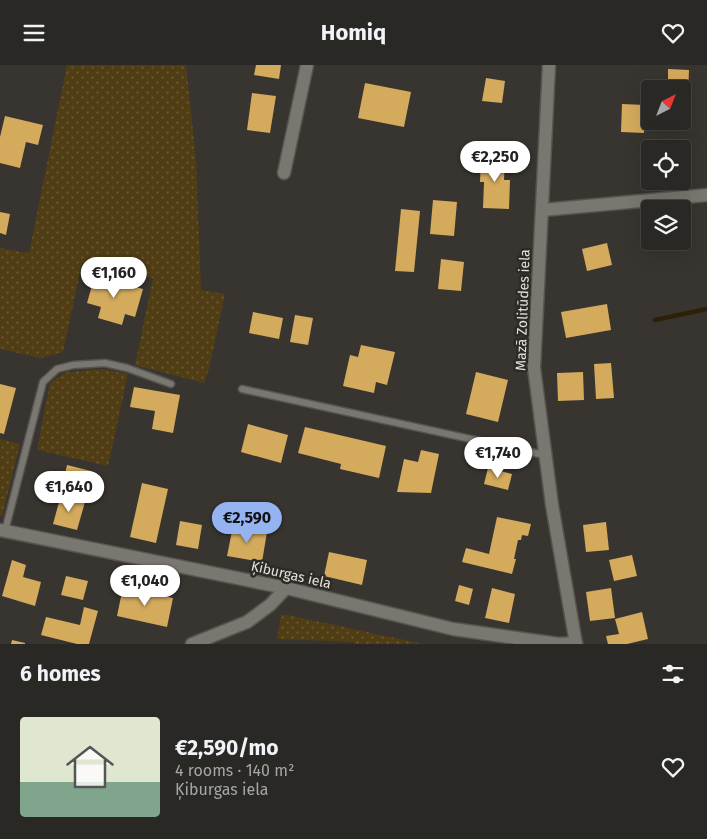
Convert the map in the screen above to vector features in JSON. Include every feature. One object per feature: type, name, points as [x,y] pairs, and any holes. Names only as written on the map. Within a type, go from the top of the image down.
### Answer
[{"type":"street","points":[[284,173],[307,65]]},
{"type":"street","name":"Mazā Zolitūdes iela","points":[[549,65],[534,368],[544,455],[576,644]]},
{"type":"street","points":[[543,210],[707,195]]},
{"type":"street","name":"Ķiburgas iela","points":[[2,530],[286,588],[453,629],[559,644],[576,644]]},
{"type":"street","points":[[192,644],[247,622],[270,605],[286,588]]},
{"type":"lane","points":[[2,530],[43,382],[57,369],[74,365],[105,363],[126,368],[171,384]]},
{"type":"lane","points":[[242,389],[544,455]]},
{"type":"shaded area","points":[[67,65],[186,65],[196,159],[201,290],[225,294],[209,369],[204,383],[135,365],[153,278],[82,263],[63,352],[41,358],[0,349],[0,248],[29,253]]},
{"type":"shaded area","points":[[102,369],[128,374],[108,466],[37,450],[50,383],[66,372]]},
{"type":"shaded area","points":[[0,439],[20,444],[2,516],[0,516]]},
{"type":"shaded area","points":[[281,615],[423,644],[354,644],[354,642],[277,639]]},
{"type":"building","points":[[256,65],[281,65],[279,79],[254,75]]},
{"type":"building","points":[[668,69],[689,70],[689,80],[668,80]]},
{"type":"building","points":[[486,78],[505,81],[502,103],[482,101]]},
{"type":"building","points":[[365,83],[411,92],[404,127],[358,118]]},
{"type":"building","points":[[252,93],[276,96],[270,133],[247,130]]},
{"type":"building","points":[[622,104],[641,105],[641,130],[644,130],[644,133],[621,132]]},
{"type":"building","points":[[5,116],[43,125],[38,145],[26,142],[20,168],[0,163],[0,137]]},
{"type":"building","points":[[481,155],[505,156],[504,180],[510,180],[509,209],[483,208],[484,182],[480,182]]},
{"type":"building","points":[[433,200],[457,202],[454,236],[430,234]]},
{"type":"building","points":[[401,209],[420,211],[414,272],[395,271]]},
{"type":"building","points":[[0,212],[10,214],[6,235],[0,233]]},
{"type":"building","points":[[607,243],[612,265],[587,271],[582,249]]},
{"type":"building","points":[[441,259],[464,262],[461,291],[438,289]]},
{"type":"building","points":[[95,275],[143,289],[135,317],[125,314],[122,325],[98,318],[101,307],[87,303]]},
{"type":"building","points":[[607,304],[611,330],[566,338],[561,312]]},
{"type":"building","points":[[253,312],[283,318],[279,339],[249,333]]},
{"type":"building","points":[[295,315],[313,318],[308,345],[290,342]]},
{"type":"building","points":[[361,345],[395,352],[387,385],[376,382],[374,393],[343,386],[350,355],[358,357]]},
{"type":"building","points":[[611,363],[614,398],[596,399],[594,364]]},
{"type":"building","points":[[476,372],[508,380],[498,422],[466,414]]},
{"type":"building","points":[[583,372],[584,400],[558,401],[557,373]]},
{"type":"building","points":[[0,384],[16,388],[4,434],[0,433]]},
{"type":"building","points":[[134,387],[180,395],[173,433],[152,429],[155,411],[130,407]]},
{"type":"building","points":[[248,424],[288,435],[281,463],[241,452]]},
{"type":"building","points":[[305,427],[386,446],[379,478],[340,469],[341,464],[298,453]]},
{"type":"building","points":[[421,450],[439,454],[431,493],[397,492],[404,459],[418,462]]},
{"type":"building","points":[[67,465],[91,471],[87,489],[63,483]]},
{"type":"building","points":[[488,468],[512,474],[508,490],[484,484]]},
{"type":"building","points":[[142,483],[168,489],[156,543],[130,537]]},
{"type":"building","points":[[61,495],[85,502],[77,530],[53,524]]},
{"type":"building","points":[[228,505],[246,508],[243,522],[226,518]]},
{"type":"building","points":[[497,517],[531,524],[528,536],[522,535],[521,540],[518,540],[512,574],[462,562],[466,548],[489,554]]},
{"type":"building","points":[[180,521],[202,525],[198,549],[176,545]]},
{"type":"building","points":[[606,522],[609,550],[586,552],[583,525]]},
{"type":"building","points":[[233,526],[267,532],[262,562],[227,556]]},
{"type":"building","points":[[329,552],[367,560],[362,585],[324,576]]},
{"type":"building","points":[[632,555],[637,576],[614,581],[609,560]]},
{"type":"building","points":[[12,560],[26,565],[23,577],[41,582],[35,606],[2,596]]},
{"type":"building","points":[[66,576],[88,581],[83,600],[61,595]]},
{"type":"building","points":[[459,585],[473,589],[469,605],[455,601]]},
{"type":"building","points":[[123,587],[173,598],[167,627],[117,616]]},
{"type":"building","points":[[492,588],[515,594],[509,623],[485,618]]},
{"type":"building","points":[[611,588],[615,618],[590,621],[586,592]]},
{"type":"building","points":[[84,607],[98,611],[89,644],[77,644],[41,635],[46,617],[80,625]]},
{"type":"building","points":[[642,612],[648,639],[627,644],[608,644],[606,636],[619,634],[615,619]]},
{"type":"building","points":[[12,640],[25,643],[25,644],[11,644]]},
{"type":"waterway","points":[[655,320],[707,309]]}]
